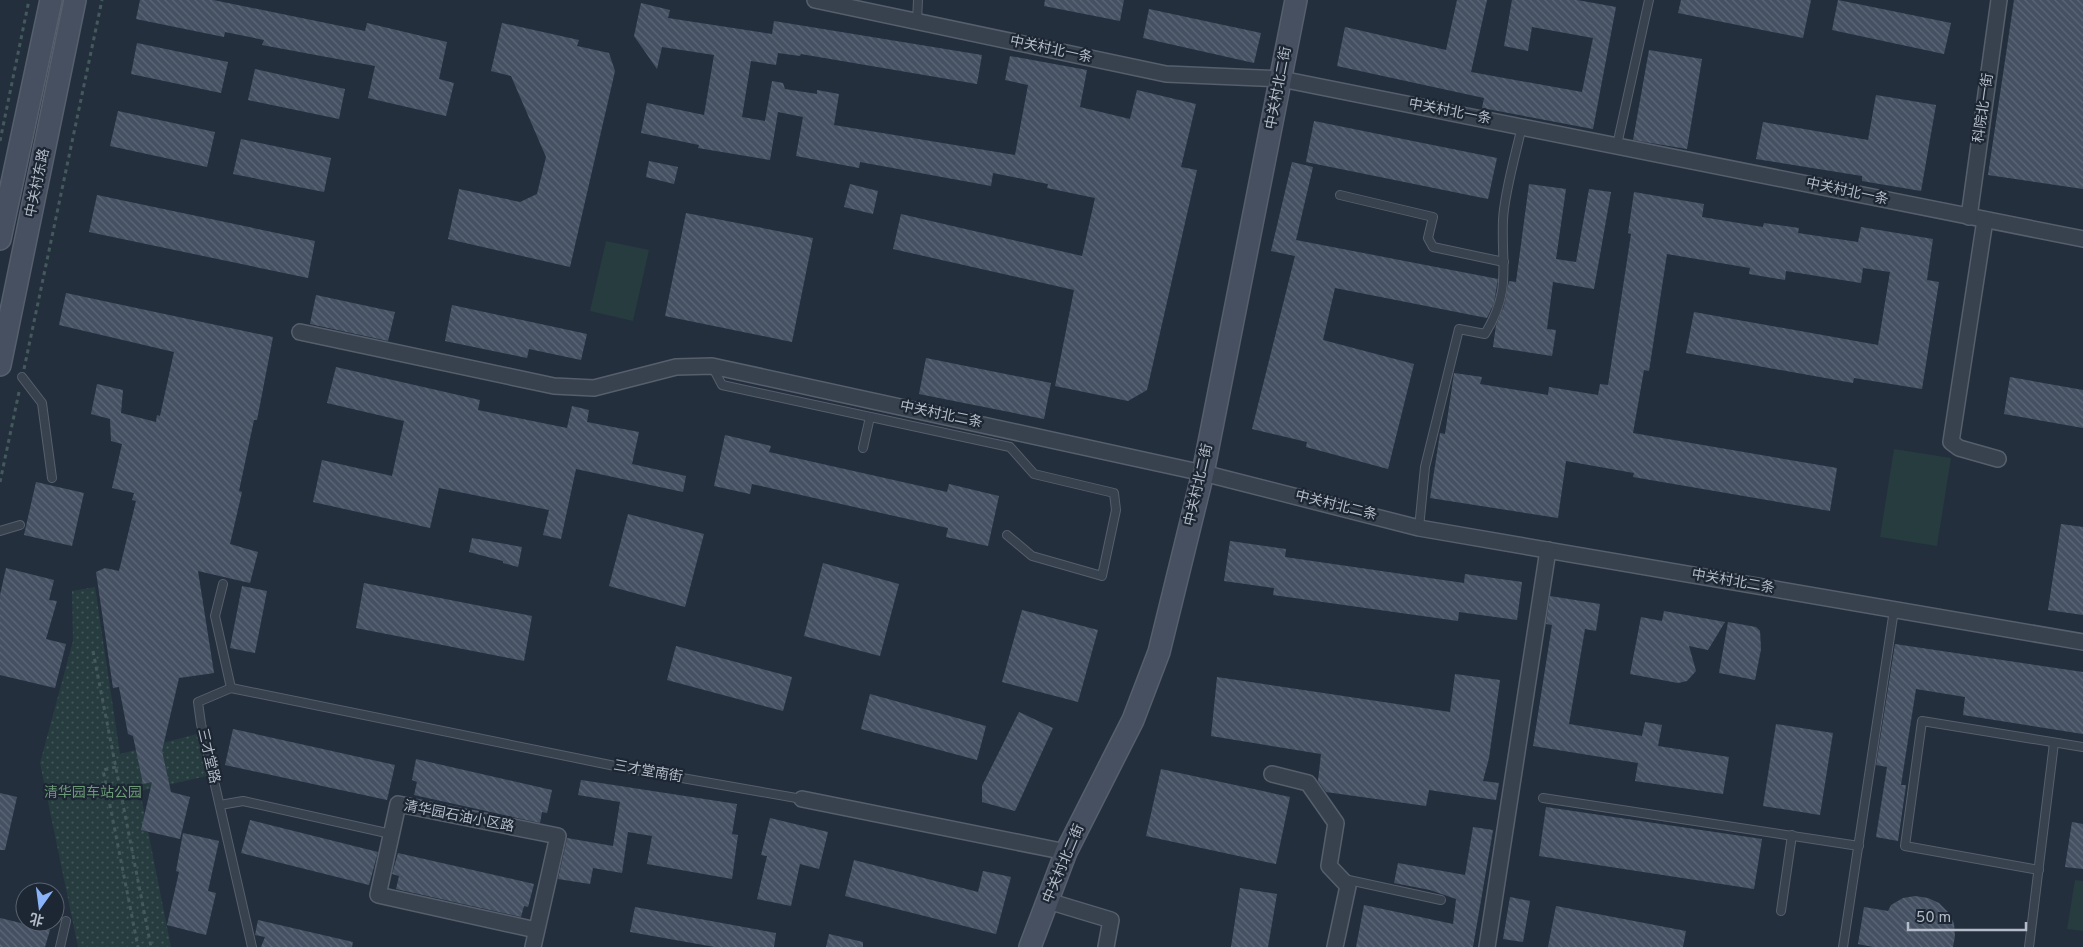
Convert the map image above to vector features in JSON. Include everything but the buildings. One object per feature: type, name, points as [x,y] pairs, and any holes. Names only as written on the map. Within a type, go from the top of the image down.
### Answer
[{"type":"street","name":"中关村东路","points":[[0,239],[51,0]]},
{"type":"street","name":"中关村东路","points":[[0,365],[75,0]]},
{"type":"street","name":"中关村北一条","points":[[815,0],[1166,74],[1281,78],[2083,239]]},
{"type":"street","name":"中关村北二街","points":[[1030,947],[1066,852],[1148,687],[1170,612],[1203,472],[1296,0]]},
{"type":"street","name":"科院北一街","points":[[1968,216],[1999,0]]},
{"type":"street","points":[[1985,220],[1950,442],[1959,448],[1998,459]]},
{"type":"street","name":"中关村北二条","points":[[300,332],[554,386],[594,388],[676,367],[712,366],[1203,472],[1419,528],[2083,642]]},
{"type":"street","points":[[1487,947],[1548,550]]},
{"type":"street","points":[[1272,774],[1308,783],[1336,823],[1329,866],[1344,879],[1348,886],[1335,947]]},
{"type":"street","name":"三才堂南街","points":[[802,799],[1066,852]]},
{"type":"street","name":"清华园石油小区路","points":[[533,947],[558,836],[398,804],[378,895],[536,930]]},
{"type":"street","points":[[1048,901],[1111,920],[1106,947]]},
{"type":"lane","points":[[917,22],[918,0]]},
{"type":"lane","points":[[1617,145],[1649,0]]},
{"type":"lane","points":[[1419,528],[1426,467],[1459,329],[1485,334],[1498,314],[1505,276],[1503,218],[1522,126]]},
{"type":"lane","points":[[1340,195],[1433,216],[1428,238],[1433,247],[1504,262]]},
{"type":"lane","points":[[712,366],[722,385],[1010,447],[1034,474],[1114,493],[1116,510],[1102,576],[1032,556],[1006,535]]},
{"type":"lane","points":[[22,378],[42,403],[52,478]]},
{"type":"lane","points":[[863,448],[870,417]]},
{"type":"lane","points":[[0,531],[20,525]]},
{"type":"lane","points":[[223,584],[215,616],[230,688]]},
{"type":"lane","points":[[1843,947],[1894,610]]},
{"type":"lane","name":"三才堂南街","points":[[230,688],[625,768],[802,799]]},
{"type":"lane","name":"三才堂路","points":[[230,688],[198,702],[201,724],[252,947]]},
{"type":"lane","points":[[2039,870],[1905,846],[1922,721],[2083,747]]},
{"type":"lane","points":[[2029,947],[2054,743]]},
{"type":"lane","points":[[1543,798],[1859,846]]},
{"type":"lane","points":[[220,805],[243,801],[391,834]]},
{"type":"lane","points":[[1781,912],[1792,836]]},
{"type":"lane","points":[[1344,879],[1441,900]]},
{"type":"lane","points":[[60,947],[66,921]]},
{"type":"path","points":[[0,141],[29,0]]},
{"type":"path","points":[[0,482],[102,0]]},
{"type":"path","points":[[93,651],[151,947]]},
{"type":"path","points":[[116,767],[103,770],[138,947]]},
{"type":"green space","points":[[606,241],[649,250],[633,321],[590,311]]},
{"type":"green space","points":[[1894,449],[1951,458],[1937,546],[1880,537]]},
{"type":"green space","name":"清华园车站公园","points":[[95,587],[120,754],[197,734],[207,776],[140,791],[171,947],[78,947],[40,763],[73,641],[72,591]]},
{"type":"green space","points":[[2075,880],[2083,881],[2083,931],[2067,929]]}]
